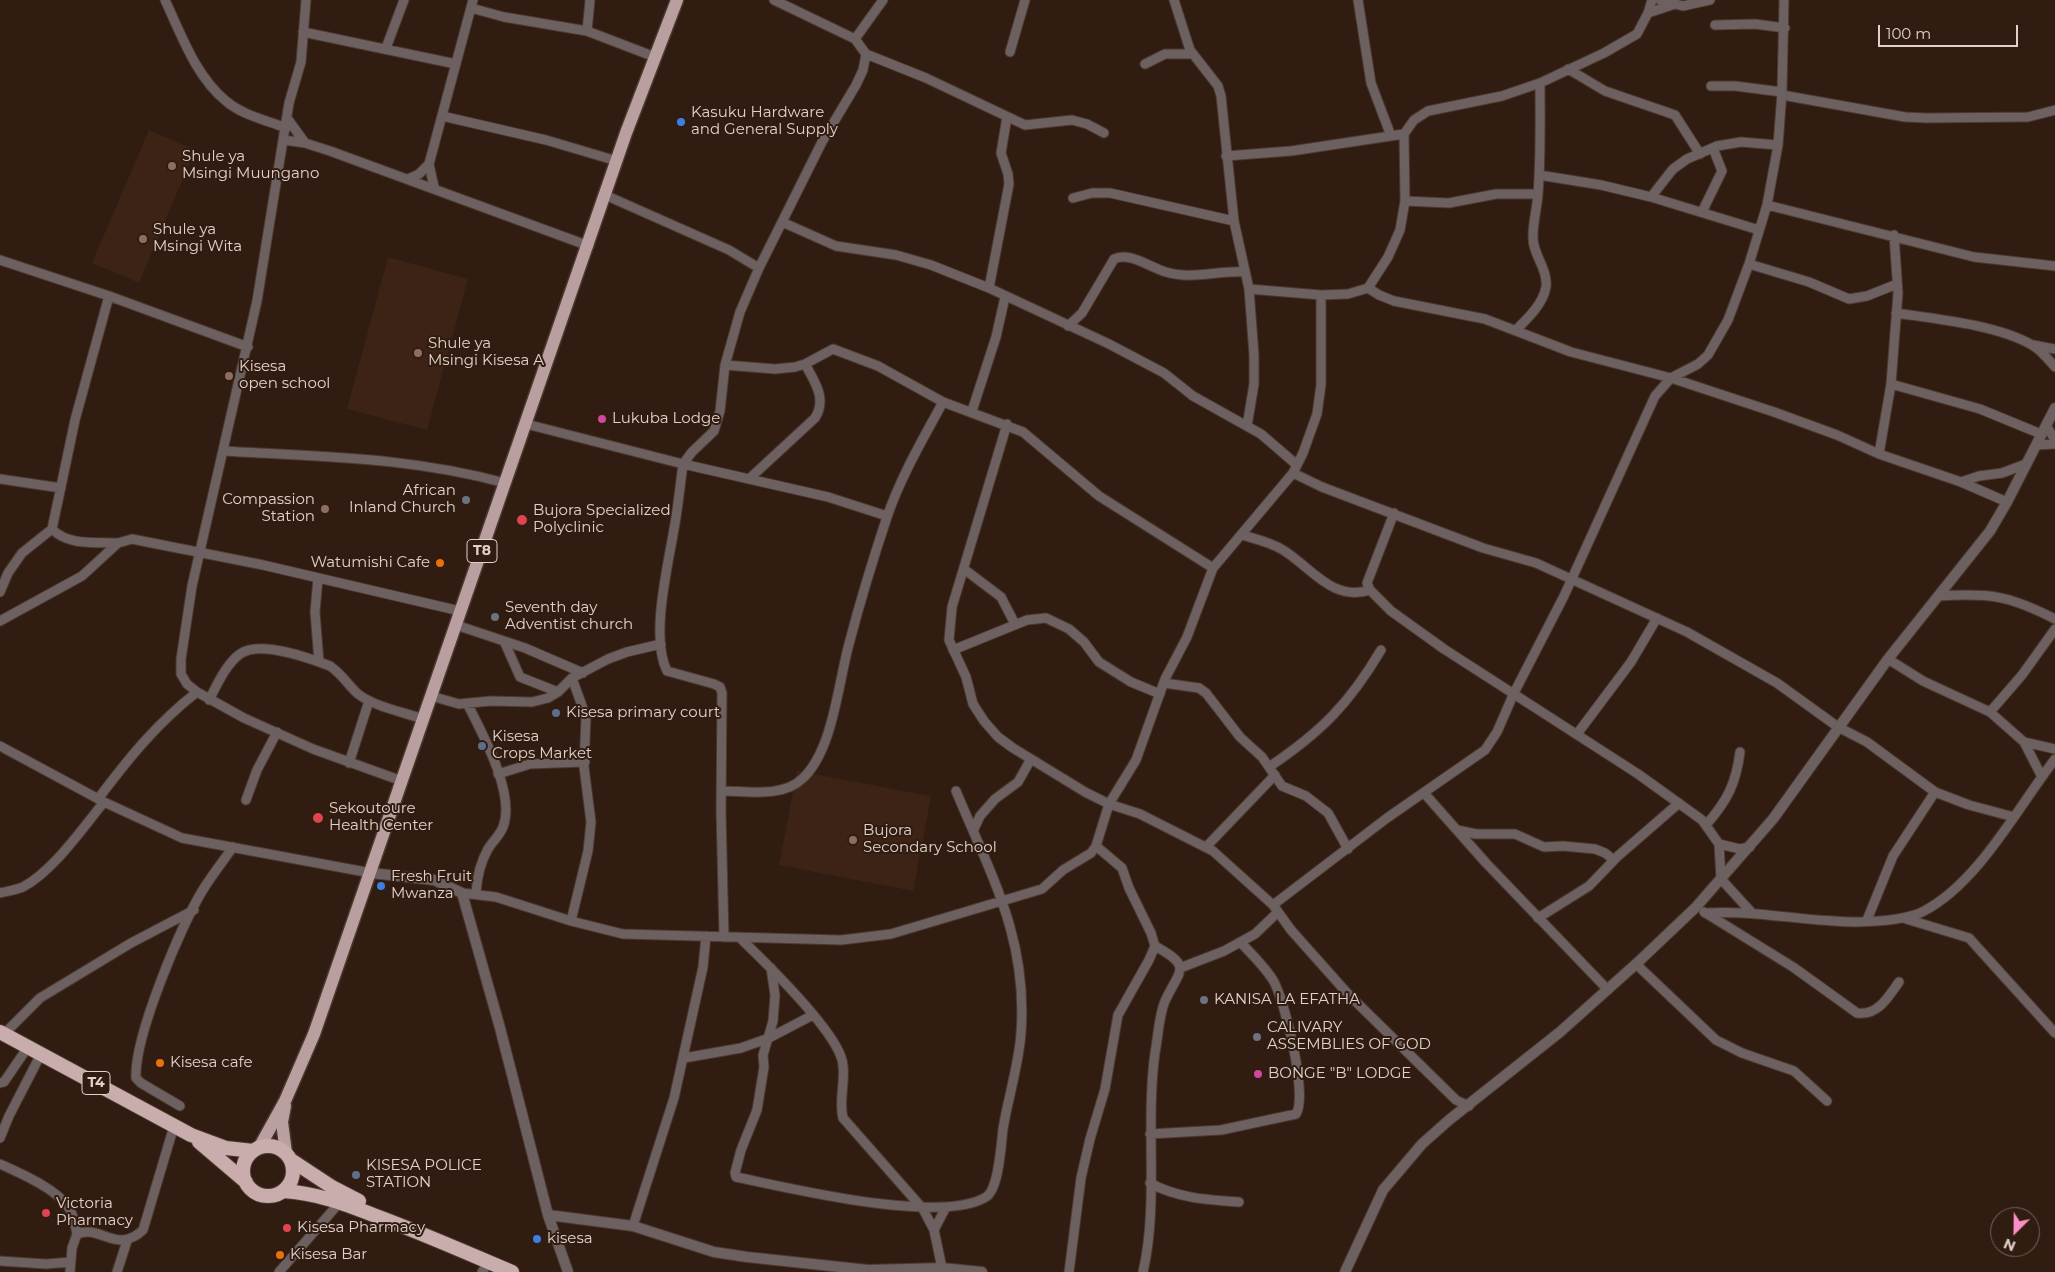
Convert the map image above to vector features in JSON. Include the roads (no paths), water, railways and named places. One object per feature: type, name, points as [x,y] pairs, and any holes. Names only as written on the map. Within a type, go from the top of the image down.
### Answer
[{"type":"highway","name":"T4","points":[[2,1033],[191,1135],[226,1148],[256,1150],[268,1146],[278,1148],[332,1188],[403,1226],[485,1267],[512,1272]]},
{"type":"highway","name":"T4","points":[[191,1135],[258,1194],[276,1195],[284,1192],[306,1192],[340,1202],[403,1226]]},
{"type":"highway","points":[[246,1182],[244,1165],[256,1150]]},
{"type":"highway","points":[[284,1192],[293,1177],[288,1157]]},
{"type":"main road","name":"T8","points":[[256,1150],[285,1101],[314,1034],[460,611],[589,246],[605,195],[677,0]]},
{"type":"main road","name":"T8","points":[[285,1101],[282,1122],[288,1157]]},
{"type":"street","points":[[164,0],[203,75],[212,88],[227,102],[243,112],[286,128]]},
{"type":"street","points":[[306,0],[301,62],[289,103],[248,347],[199,552],[181,659],[182,674],[187,684],[210,700],[349,763],[402,781]]},
{"type":"street","points":[[386,48],[404,0]]},
{"type":"street","points":[[587,31],[590,0]]},
{"type":"street","points":[[774,0],[855,39],[866,54],[926,78],[1025,125],[1060,120],[1080,121],[1104,134]]},
{"type":"street","points":[[855,39],[883,0]]},
{"type":"street","points":[[1010,52],[1025,0]]},
{"type":"street","points":[[1174,0],[1192,54],[1218,86],[1234,221],[1248,289],[1255,371],[1247,426]]},
{"type":"street","points":[[1358,0],[1371,83],[1391,136]]},
{"type":"street","points":[[1248,289],[1321,295],[1348,294],[1368,288],[1388,257],[1400,230],[1405,201],[1404,134],[1414,120],[1428,111],[1502,96],[1540,83],[1631,39],[1637,34],[1648,13],[1652,0]]},
{"type":"street","points":[[1660,0],[1672,5],[1683,6],[1710,0]]},
{"type":"street","points":[[1180,968],[1224,951],[1255,934],[1275,908],[1348,849],[1485,750],[1497,732],[1514,693],[1572,580],[1655,396],[1671,378],[1698,364],[1708,355],[1718,340],[1749,264],[1767,205],[1778,145],[1785,28],[1784,0]]},
{"type":"street","points":[[434,187],[429,164],[472,4],[504,17],[587,31],[655,57]]},
{"type":"street","points":[[1648,13],[1672,5]]},
{"type":"street","points":[[1715,25],[1755,24],[1785,28]]},
{"type":"street","points":[[303,32],[456,64]]},
{"type":"street","points":[[724,937],[722,703],[720,687],[667,671],[661,644],[662,606],[683,464],[714,430],[720,411],[725,365],[740,312],[759,268],[822,142],[856,85],[863,70],[866,54]]},
{"type":"street","points":[[1145,64],[1165,54],[1192,54]]},
{"type":"street","points":[[1568,69],[1606,91],[1675,115],[1700,154]]},
{"type":"street","points":[[1516,330],[1538,305],[1546,285],[1544,272],[1535,252],[1532,236],[1539,175],[1540,83]]},
{"type":"street","points":[[1711,86],[1735,86],[1905,117],[1952,119],[2028,117],[2055,110]]},
{"type":"street","points":[[442,116],[546,140],[617,161]]},
{"type":"street","points":[[989,288],[1009,184],[1008,174],[1001,153],[1007,117]]},
{"type":"street","points":[[287,118],[305,143]]},
{"type":"street","points":[[1226,156],[1291,151],[1404,134]]},
{"type":"street","points":[[284,140],[305,143],[434,187],[589,246]]},
{"type":"street","points":[[1651,197],[1673,169],[1687,159],[1713,148],[1727,143],[1741,142],[1778,145]]},
{"type":"street","points":[[1702,212],[1722,171],[1713,148]]},
{"type":"street","points":[[408,179],[419,174],[429,164]]},
{"type":"street","points":[[1539,175],[1601,185],[1651,197],[1759,230]]},
{"type":"street","points":[[1073,198],[1092,192],[1110,194],[1234,221]]},
{"type":"street","points":[[1405,201],[1449,202],[1496,194],[1538,194]]},
{"type":"street","points":[[605,195],[729,250],[759,268]]},
{"type":"street","points":[[1767,205],[1894,235],[1974,257],[2055,266]]},
{"type":"street","points":[[782,222],[836,246],[896,254],[989,288],[1068,326],[1164,373],[1193,396],[1247,426],[1276,446],[1295,469],[1322,487],[1482,548],[1536,563],[1657,618],[1740,661],[1777,683],[1838,727],[1867,742],[1935,792],[1969,805],[2014,817]]},
{"type":"street","points":[[1879,454],[1891,384],[1896,313],[1897,284],[1894,235]]},
{"type":"street","points":[[1068,326],[1082,313],[1114,259],[1119,256],[1133,258],[1154,268],[1184,276],[1216,272],[1244,272]]},
{"type":"street","points":[[0,260],[109,296],[248,347]]},
{"type":"street","points":[[1749,264],[1809,282],[1849,299],[1867,296],[1897,284]]},
{"type":"street","points":[[1368,288],[1394,301],[1445,312],[1471,315],[1516,330],[1571,352],[1671,378],[1815,427],[1879,454],[1961,482],[2008,502]]},
{"type":"street","points":[[0,746],[101,801],[182,838],[371,873],[434,880],[462,893],[476,893],[496,897],[571,921],[623,934],[805,940],[875,937],[891,934],[1042,889],[1064,870],[1091,853],[1096,846],[1109,804],[1136,760],[1164,683],[1187,637],[1214,568],[1295,469],[1311,436],[1317,414],[1321,368],[1321,295]]},
{"type":"street","points":[[0,592],[8,573],[25,549],[52,529],[80,400],[109,296]]},
{"type":"street","points":[[972,411],[998,330],[1005,297]]},
{"type":"street","points":[[1896,313],[1979,327],[2033,345],[2055,349]]},
{"type":"street","points":[[2033,345],[2055,367]]},
{"type":"street","points":[[725,365],[775,369],[805,364],[826,351],[833,349],[842,350],[878,366],[943,402],[1007,424],[1034,440],[1058,463],[1099,496],[1214,568]]},
{"type":"street","points":[[749,479],[815,418],[819,412],[822,400],[805,364]]},
{"type":"street","points":[[1891,384],[2044,429],[2055,442]]},
{"type":"street","points":[[722,791],[776,791],[789,788],[801,780],[813,768],[828,729],[858,607],[887,516],[901,480],[943,402]]},
{"type":"street","points":[[1345,1272],[1383,1190],[1422,1144],[1608,990],[1696,907],[1750,847],[1773,819],[1888,658],[1990,531],[2008,502],[2055,408]]},
{"type":"street","points":[[526,424],[828,498],[887,516]]},
{"type":"street","points":[[1007,424],[952,607],[948,630],[953,650],[966,677],[974,704],[984,722],[998,737],[1031,759],[1109,804],[1140,814],[1206,847],[1228,864],[1275,908],[1291,930],[1348,994],[1456,1100],[1469,1106]]},
{"type":"street","points":[[2036,445],[2055,442]]},
{"type":"street","points":[[224,451],[354,457],[422,464],[505,483]]},
{"type":"street","points":[[1961,482],[1979,476],[2002,473],[2026,464]]},
{"type":"street","points":[[0,479],[61,488]]},
{"type":"street","points":[[1394,513],[1371,570],[1368,583],[1370,590],[1391,611],[1679,803],[1706,825],[1720,844],[1721,879],[1752,913]]},
{"type":"street","points":[[52,529],[63,538],[77,541],[118,543],[132,539],[318,578],[460,611]]},
{"type":"street","points":[[1242,535],[1263,540],[1283,550],[1307,570],[1331,585],[1358,594],[1370,590]]},
{"type":"street","points":[[0,621],[82,576],[118,543]]},
{"type":"street","points":[[964,570],[1001,597],[1016,624]]},
{"type":"street","points":[[318,578],[315,612],[319,662]]},
{"type":"street","points":[[1938,596],[1976,594],[2006,597],[2055,619]]},
{"type":"street","points":[[953,650],[1027,620],[1046,618],[1069,630],[1084,642],[1099,662],[1131,682],[1160,694]]},
{"type":"street","points":[[1577,734],[1630,662],[1657,618]]},
{"type":"street","points":[[456,625],[545,656],[582,673]]},
{"type":"street","points":[[1990,712],[2022,675],[2055,629]]},
{"type":"street","points":[[504,641],[520,677],[558,692]]},
{"type":"street","points":[[431,696],[459,704],[490,701],[532,702],[558,692],[572,678],[626,652],[661,644]]},
{"type":"street","points":[[210,700],[228,667],[238,655],[249,648],[280,652],[319,662],[340,672],[357,693],[369,700],[423,719]]},
{"type":"street","points":[[1269,767],[1299,747],[1342,707],[1366,677],[1381,650]]},
{"type":"street","points":[[1888,658],[1923,681],[1990,712],[2024,742],[2042,777]]},
{"type":"street","points":[[571,921],[588,851],[590,822],[584,762],[586,717],[572,678]]},
{"type":"street","points":[[1164,683],[1199,688],[1206,693],[1240,737],[1269,767],[1285,788],[1306,796],[1328,813],[1348,849]]},
{"type":"street","points":[[0,893],[22,887],[36,877],[68,846],[101,801],[120,769],[168,714],[198,692]]},
{"type":"street","points":[[349,763],[369,700]]},
{"type":"street","points":[[467,703],[492,754],[507,804],[507,814],[501,833],[489,847],[481,864],[476,893]]},
{"type":"street","points":[[246,800],[257,770],[277,732]]},
{"type":"street","points":[[2024,742],[2055,749]]},
{"type":"street","points":[[1706,825],[1729,796],[1738,769],[1740,752]]},
{"type":"street","points":[[973,830],[980,816],[995,799],[1018,782],[1031,759]]},
{"type":"street","points":[[1705,913],[1752,913],[1810,920],[1867,920],[1902,918],[1923,912],[1940,902],[1965,879],[2014,817],[2055,760]]},
{"type":"street","points":[[498,774],[530,764],[584,762]]},
{"type":"street","points":[[1206,847],[1275,775]]},
{"type":"street","points":[[771,968],[775,995],[774,1021],[763,1055],[764,1066],[757,1110],[741,1150],[735,1173],[736,1177],[847,1198],[923,1208],[946,1207],[974,1202],[987,1197],[991,1192],[996,1177],[1008,1094],[1021,1035],[1022,996],[1016,944],[1003,900],[956,791]]},
{"type":"street","points":[[1867,920],[1893,856],[1935,792]]},
{"type":"street","points":[[1424,793],[1538,918],[1608,990]]},
{"type":"street","points":[[1538,918],[1589,886],[1651,825],[1679,803]]},
{"type":"street","points":[[1457,830],[1476,834],[1515,834],[1544,847],[1563,846],[1595,849],[1605,853],[1614,860]]},
{"type":"street","points":[[1720,844],[1740,849],[1750,847]]},
{"type":"street","points":[[1069,1272],[1081,1178],[1105,1089],[1118,1016],[1150,960],[1155,946],[1152,932],[1129,888],[1122,868],[1096,846]]},
{"type":"street","points":[[180,1106],[141,1083],[136,1078],[136,1069],[148,1022],[164,974],[204,889],[232,847]]},
{"type":"street","points":[[462,893],[500,1028],[548,1214],[568,1272]]},
{"type":"street","points":[[1696,907],[1793,967],[1857,1013],[1866,1014],[1874,1011],[1899,982]]},
{"type":"street","points":[[2,1033],[40,998],[131,943],[194,910]]},
{"type":"street","points":[[1902,918],[1969,938],[2055,1033]]},
{"type":"street","points":[[633,1226],[674,1098],[703,967],[706,936]]},
{"type":"street","points":[[739,937],[771,968],[813,1015],[840,1050],[843,1064],[842,1118],[923,1208],[934,1230],[942,1268]]},
{"type":"street","points":[[1150,1134],[1221,1130],[1296,1114],[1300,1108],[1298,1069],[1280,996],[1263,966],[1240,942]]},
{"type":"street","points":[[1143,1272],[1147,1248],[1150,1199],[1150,1094],[1165,1002],[1178,978],[1180,968],[1175,957],[1155,946]]},
{"type":"street","points":[[1636,964],[1716,1040],[1742,1053],[1794,1071],[1827,1100]]},
{"type":"street","points":[[684,1058],[741,1048],[769,1038],[813,1015]]},
{"type":"street","points":[[0,1083],[4,1082],[28,1047]]},
{"type":"street","points":[[0,1138],[9,1116],[41,1054]]},
{"type":"street","points":[[70,1272],[74,1239],[78,1234],[87,1232],[127,1241],[143,1230],[174,1126]]},
{"type":"street","points":[[0,1164],[40,1184],[60,1198],[70,1208],[78,1234]]},
{"type":"street","points":[[1150,1183],[1163,1190],[1183,1196],[1239,1202]]},
{"type":"street","points":[[1150,1199],[1163,1190]]},
{"type":"street","points":[[279,1272],[340,1202]]},
{"type":"street","points":[[934,1230],[946,1207]]},
{"type":"street","points":[[548,1214],[633,1226],[714,1252],[747,1257],[868,1270],[942,1268],[982,1272]]},
{"type":"street","points":[[117,1272],[127,1241]]},
{"type":"street","points":[[0,1261],[46,1264],[71,1262]]},
{"type":"place","name":"Kasuku Hardware and General Supply","points":[[681,122]]},
{"type":"place","name":"Shule ya Msingi Muungano","points":[[172,166]]},
{"type":"place","name":"Shule ya Msingi Wita","points":[[143,239]]},
{"type":"place","name":"Shule ya Msingi Kisesa A","points":[[418,353]]},
{"type":"place","name":"Kisesa open school","points":[[229,376]]},
{"type":"place","name":"Lukuba Lodge","points":[[602,419]]},
{"type":"place","name":"African Inland Church","points":[[466,500]]},
{"type":"place","name":"Compassion Station","points":[[325,509]]},
{"type":"place","name":"Bujora Specialized Polyclinic","points":[[522,520]]},
{"type":"place","name":"Watumishi Cafe","points":[[440,563]]},
{"type":"place","name":"Seventh day Adventist church","points":[[495,617]]},
{"type":"place","name":"Kisesa primary court","points":[[556,713]]},
{"type":"place","name":"Kisesa Crops Market","points":[[482,746]]},
{"type":"place","name":"Sekoutoure Health Center","points":[[318,818]]},
{"type":"place","name":"Bujora Secondary School","points":[[853,840]]},
{"type":"place","name":"Fresh Fruit Mwanza","points":[[381,886]]},
{"type":"place","name":"KANISA LA EFATHA","points":[[1204,1000]]},
{"type":"place","name":"CALIVARY ASSEMBLIES OF GOD","points":[[1257,1037]]},
{"type":"place","name":"Kisesa cafe","points":[[160,1063]]},
{"type":"place","name":"BONGE \"B\" LODGE","points":[[1258,1074]]},
{"type":"place","name":"KISESA POLICE STATION","points":[[356,1175]]},
{"type":"place","name":"Victoria Pharmacy","points":[[46,1213]]},
{"type":"place","name":"Kisesa Pharmacy","points":[[287,1228]]},
{"type":"place","name":"kisesa","points":[[537,1239]]},
{"type":"place","name":"Kisesa Bar","points":[[280,1255]]}]
